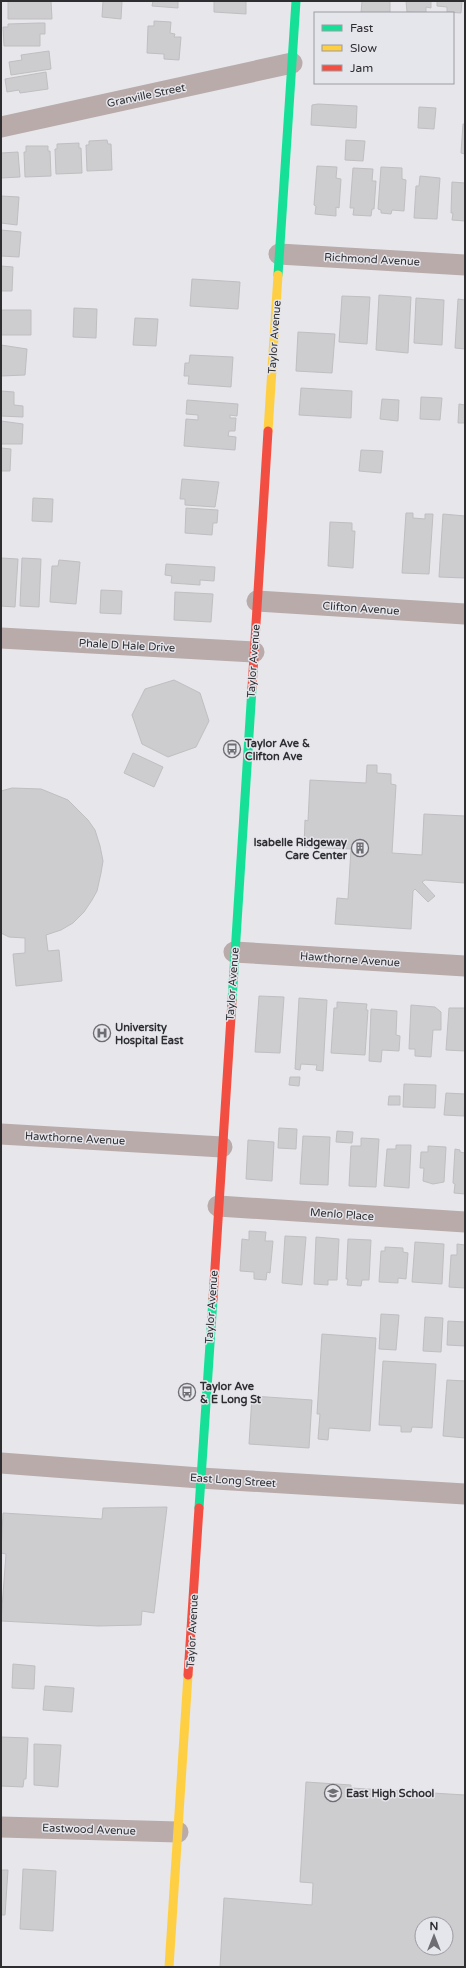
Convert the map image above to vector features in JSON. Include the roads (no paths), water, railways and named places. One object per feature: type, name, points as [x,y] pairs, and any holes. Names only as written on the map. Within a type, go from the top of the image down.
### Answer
[{"type":"main road","name":"Taylor Avenue","points":[[169,1967],[296,1]]},
{"type":"street","name":"Granville Street","points":[[1,127],[292,63]]},
{"type":"street","name":"Richmond Avenue","points":[[280,254],[465,265]]},
{"type":"street","name":"Clifton Avenue","points":[[257,602],[465,614]]},
{"type":"street","name":"Phale D Hale Drive","points":[[1,638],[254,652]]},
{"type":"street","name":"Hawthorne Avenue","points":[[234,952],[465,966]]},
{"type":"street","name":"Hawthorne Avenue","points":[[1,1134],[222,1147]]},
{"type":"street","name":"Menlo Place","points":[[218,1206],[465,1222]]},
{"type":"street","name":"East Long Street","points":[[1,1463],[200,1478],[465,1494]]},
{"type":"street","name":"Eastwood Avenue","points":[[1,1826],[178,1832]]},
{"type":"place","name":"Taylor Ave & Clifton Ave","points":[[232,749]]},
{"type":"place","name":"Isabelle Ridgeway Care Center","points":[[360,848]]},
{"type":"place","name":"University Hospital East","points":[[102,1033]]},
{"type":"place","name":"Taylor Ave & E Long St","points":[[187,1392]]},
{"type":"place","name":"East High School","points":[[333,1793]]}]
